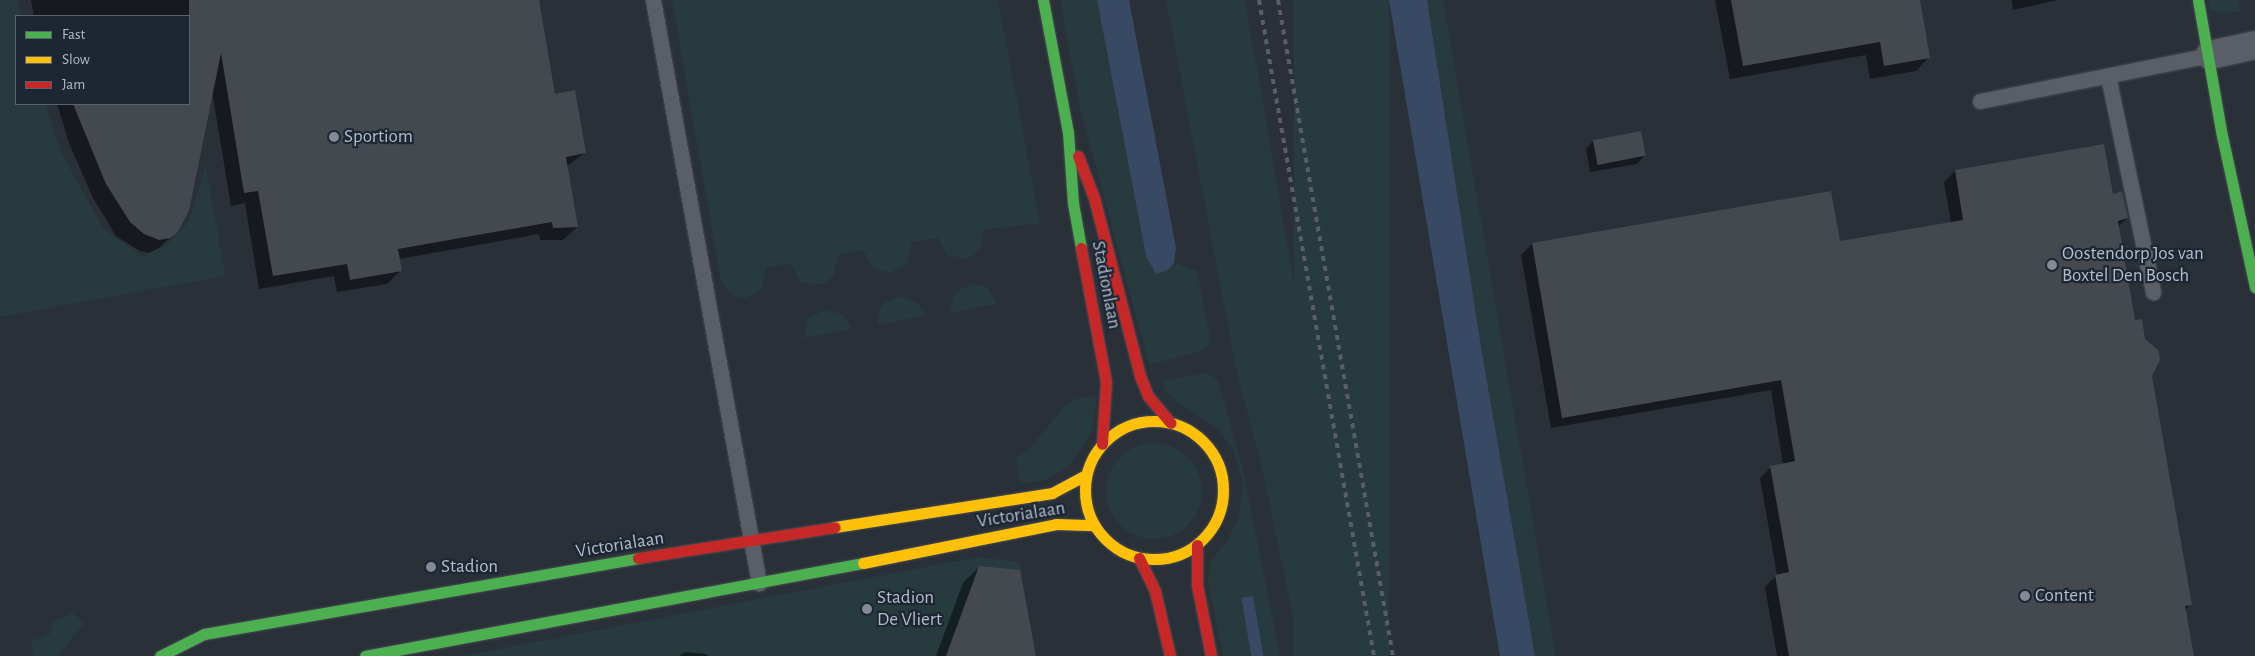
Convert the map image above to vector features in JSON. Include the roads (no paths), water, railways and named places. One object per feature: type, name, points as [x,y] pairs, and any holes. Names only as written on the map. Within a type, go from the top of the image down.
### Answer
[{"type":"street","name":"Stadionlaan","points":[[1043,0],[1068,132],[1073,203],[1106,382],[1102,444]]},
{"type":"street","points":[[2198,0],[2210,55],[2221,131],[2255,288]]},
{"type":"street","points":[[2210,55],[2255,45]]},
{"type":"street","name":"Stadionlaan","points":[[1068,132],[1094,198],[1140,376],[1148,396],[1171,423]]},
{"type":"street","points":[[1146,421],[1171,423],[1192,432],[1208,446],[1218,465],[1223,486],[1221,508],[1212,528],[1197,544],[1180,555],[1159,560],[1139,558],[1112,546],[1094,525],[1084,492],[1086,475],[1102,444],[1122,429],[1146,421]]},
{"type":"street","name":"Victorialaan","points":[[160,656],[204,634],[608,564],[1052,493],[1086,475]]},
{"type":"street","name":"Victorialaan","points":[[365,656],[760,583],[1056,524],[1094,525]]},
{"type":"street","points":[[1197,544],[1197,585],[1211,656]]},
{"type":"street","points":[[1139,558],[1154,591],[1170,656]]},
{"type":"lane","points":[[653,0],[760,583]]},
{"type":"lane","points":[[1980,101],[2210,55]]},
{"type":"lane","points":[[2108,76],[2153,292]]},
{"type":"water","points":[[1097,0],[1129,0],[1176,248],[1174,263],[1168,270],[1156,274],[1146,256]]},
{"type":"water","points":[[1389,0],[1427,0],[1482,353],[1535,656],[1500,656]]},
{"type":"water","points":[[1253,596],[1264,656],[1251,656],[1241,598]]},
{"type":"railway","points":[[1259,0],[1374,656]]},
{"type":"railway","points":[[1278,0],[1393,656]]},
{"type":"place","name":"Sportiom","points":[[334,137]]},
{"type":"place","name":"Oostendorp Jos van Boxtel Den Bosch","points":[[2052,265]]},
{"type":"place","name":"Stadion","points":[[431,567]]},
{"type":"place","name":"Content","points":[[2025,596]]},
{"type":"place","name":"Stadion De Vliert","points":[[867,609]]}]
